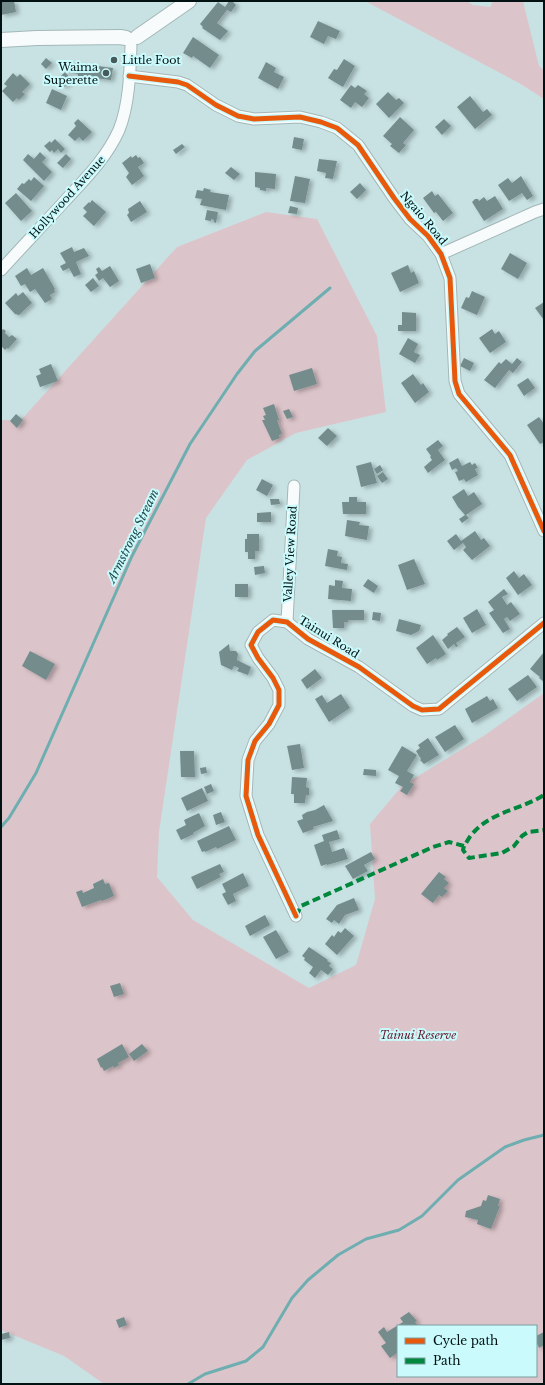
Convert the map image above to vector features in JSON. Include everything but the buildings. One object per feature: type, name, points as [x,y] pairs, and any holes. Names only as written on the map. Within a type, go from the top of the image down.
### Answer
[{"type":"street","points":[[1,40],[120,37],[131,40],[186,2]]},
{"type":"street","name":"Hollywood Avenue","points":[[1,270],[93,170],[108,150],[119,130],[125,109],[130,76],[131,40]]},
{"type":"street","name":"Ngaio Road","points":[[130,76],[178,82],[187,85],[216,105],[238,116],[254,119],[300,117],[321,122],[337,128],[358,145],[410,219],[428,236],[442,254],[450,278],[455,381],[458,394],[510,456],[544,531]]},
{"type":"street","points":[[442,254],[544,209]]},
{"type":"street","name":"Valley View Road","points":[[287,622],[294,486]]},
{"type":"street","name":"Tainui Road","points":[[296,916],[258,835],[246,796],[248,760],[255,741],[274,715],[279,705],[279,690],[274,678],[258,658],[252,645],[258,632],[273,620],[287,622],[308,639],[359,667],[413,706],[422,710],[439,709],[544,623]]},
{"type":"green space","points":[[365,1],[467,1],[473,5],[490,7],[493,1],[523,1],[539,66],[544,70],[544,99],[519,83]]},
{"type":"green space","name":"Tainui Reserve","points":[[266,212],[317,219],[377,336],[386,412],[296,433],[247,460],[206,518],[159,832],[157,877],[193,920],[309,988],[356,965],[375,899],[370,824],[402,786],[485,735],[544,693],[544,1384],[104,1384],[64,1356],[1,1330],[1,420],[21,420],[177,247]]},
{"type":"waterway","name":"Armstrong Stream","points":[[1,827],[9,818],[36,773],[132,556],[190,444],[237,374],[255,351],[330,288]]},
{"type":"waterway","points":[[188,1384],[205,1374],[246,1361],[263,1347],[292,1298],[308,1280],[338,1255],[366,1239],[399,1230],[422,1216],[458,1180],[505,1147],[544,1135]]},
{"type":"marked path","points":[[296,916],[301,906],[433,847],[449,842],[464,846],[470,836],[480,826],[489,820],[544,795]]},
{"type":"marked path","points":[[464,846],[463,850],[469,858],[502,853],[514,846],[522,836],[528,832],[544,830]]},
{"type":"cycle path","points":[[129,76],[178,82],[187,85],[216,105],[238,116],[254,119],[300,117],[321,122],[337,128],[358,145],[394,198],[410,219],[428,236],[441,254],[450,278],[455,381],[459,394],[510,455],[544,531]]},
{"type":"cycle path","points":[[296,916],[258,835],[246,796],[248,760],[255,741],[269,724],[279,705],[279,690],[273,678],[258,658],[251,645],[258,632],[273,620],[287,622],[308,639],[359,667],[413,706],[422,710],[439,709],[544,623]]},
{"type":"place","name":"Little Foot","points":[[114,60]]},
{"type":"place","name":"Waima Superette","points":[[106,73]]}]
